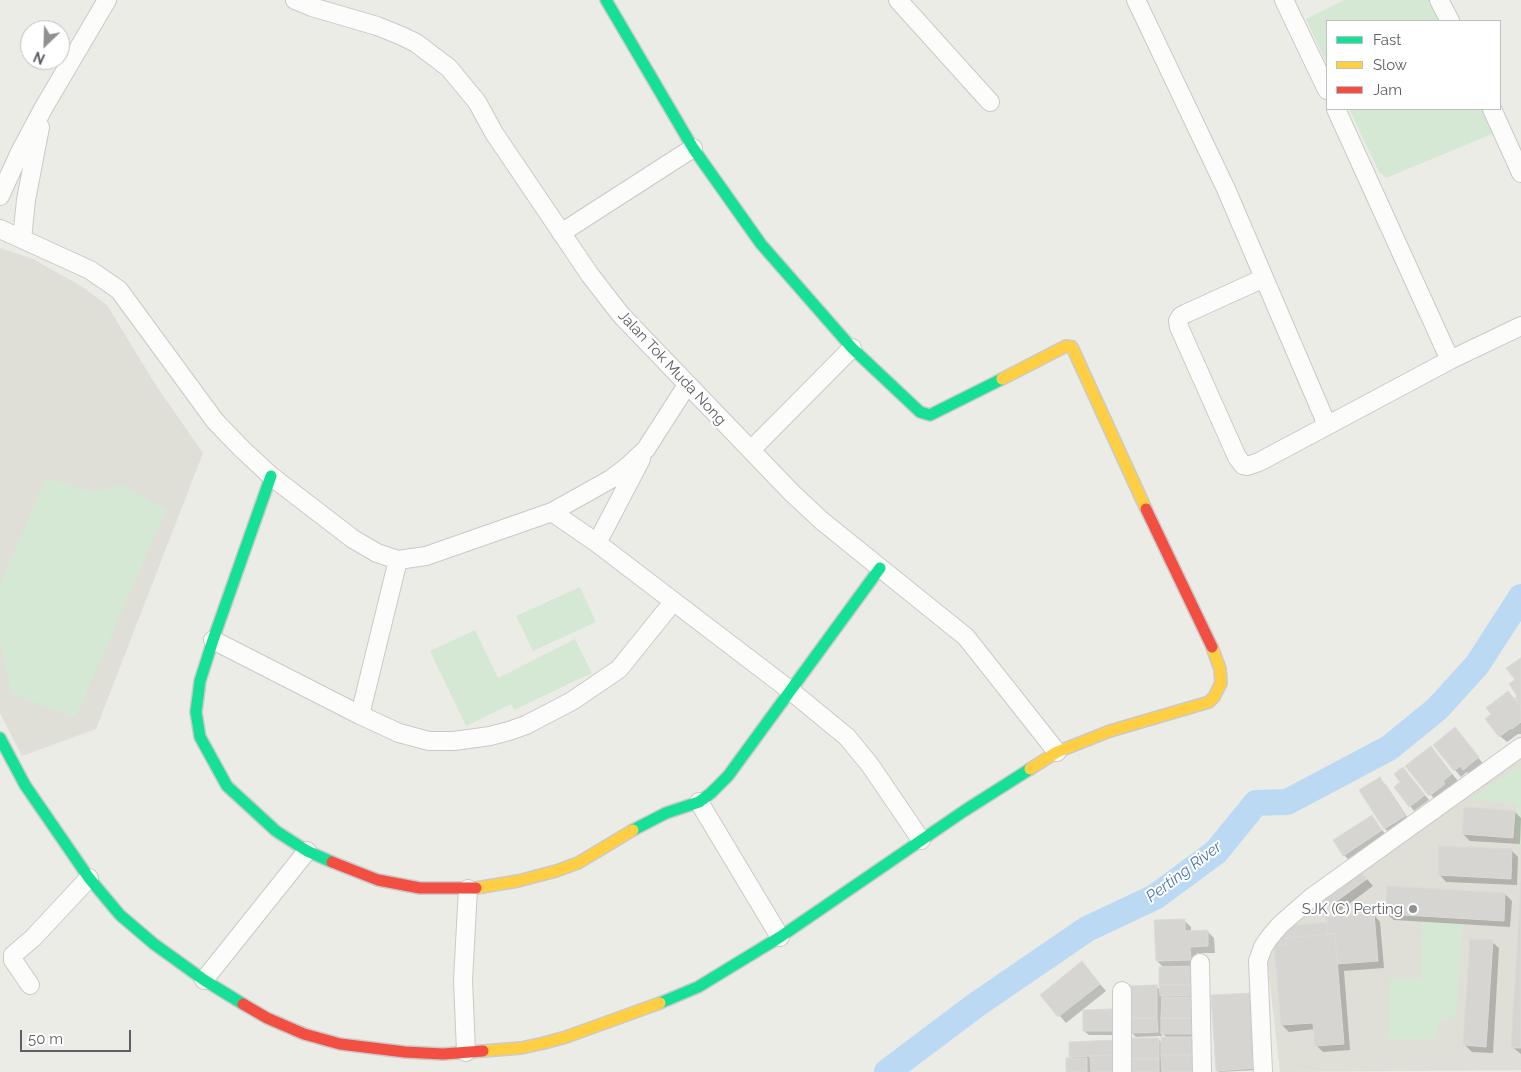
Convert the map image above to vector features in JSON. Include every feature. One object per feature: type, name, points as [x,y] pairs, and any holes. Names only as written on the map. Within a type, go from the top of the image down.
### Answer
[{"type":"street","points":[[0,196],[20,152],[44,107],[107,0]]},
{"type":"street","name":"Jalan Tok Muda Nong","points":[[294,0],[377,26],[402,36],[416,43],[449,68],[477,102],[494,133],[590,276],[621,315],[792,493],[822,521],[966,637],[1057,752]]},
{"type":"street","points":[[0,738],[25,785],[88,878],[120,915],[154,944],[204,980],[267,1018],[304,1034],[340,1044],[386,1050],[443,1054],[521,1048],[544,1043],[566,1037],[668,1000],[698,987],[780,937],[921,840],[1057,752],[1110,731],[1209,702],[1221,683],[1216,655],[1139,494],[1074,350],[1069,346],[1062,348],[930,415],[920,412],[852,348],[761,244],[694,148],[606,0]]},
{"type":"street","points":[[898,0],[990,102]]},
{"type":"street","points":[[1136,0],[1222,180],[1327,425]]},
{"type":"street","points":[[1284,0],[1326,88]]},
{"type":"street","points":[[1439,0],[1449,20]]},
{"type":"street","points":[[22,239],[32,165],[44,107]]},
{"type":"street","points":[[1336,110],[1358,153],[1450,360]]},
{"type":"street","points":[[1492,110],[1521,173]]},
{"type":"street","points":[[561,232],[694,148]]},
{"type":"street","points":[[0,229],[90,270],[119,290],[215,421],[242,449],[271,476],[353,539],[377,553],[398,560],[426,556],[552,512],[611,479],[646,449]]},
{"type":"street","points":[[1264,278],[1181,316],[1178,321],[1237,457],[1243,465],[1247,466],[1259,462],[1450,360],[1521,326]]},
{"type":"street","points":[[751,450],[852,348]]},
{"type":"street","points":[[597,543],[646,449],[687,385]]},
{"type":"street","points":[[271,476],[200,681],[196,712],[200,737],[227,786],[276,831],[307,851],[345,868],[378,880],[420,888],[468,889],[518,882],[578,863],[616,839],[656,818],[699,802],[711,794],[728,776],[791,692],[880,568]]},
{"type":"street","points":[[552,512],[597,543],[791,692],[846,737],[860,751],[921,840]]},
{"type":"street","points":[[360,715],[398,560]]},
{"type":"street","points":[[213,640],[399,733],[429,741],[454,741],[490,736],[509,731],[526,725],[572,701],[619,669],[673,602]]},
{"type":"street","points":[[1263,1072],[1258,961],[1268,938],[1312,897],[1521,747]]},
{"type":"street","points":[[699,802],[780,937]]},
{"type":"street","points":[[204,980],[307,851]]},
{"type":"street","points":[[30,985],[13,960],[13,955],[34,938],[88,878]]},
{"type":"street","points":[[466,1052],[464,973],[468,889]]},
{"type":"street","points":[[1200,963],[1202,1072]]},
{"type":"street","points":[[1122,991],[1122,1072]]},
{"type":"shaded area","points":[[0,248],[33,259],[81,286],[107,305],[155,384],[203,453],[96,729],[22,756],[0,713]]},
{"type":"shaded area","name":"SJK (C) Perting","points":[[1521,757],[1521,1070],[1280,1072],[1266,951],[1289,923]]},
{"type":"green space","points":[[1344,0],[1429,0],[1439,20],[1326,20],[1326,62],[1306,19]]},
{"type":"green space","points":[[1349,110],[1486,110],[1497,132],[1386,178],[1379,172]]},
{"type":"green space","points":[[46,477],[91,492],[123,485],[166,510],[76,717],[11,694],[0,642],[0,584]]},
{"type":"green space","points":[[580,587],[596,622],[533,651],[516,616]]},
{"type":"green space","points":[[475,630],[498,678],[575,639],[592,673],[514,710],[511,704],[466,726],[430,651]]},
{"type":"green space","points":[[1521,764],[1521,844],[1516,844],[1517,804],[1470,799]]},
{"type":"green space","points":[[1422,922],[1463,924],[1456,1017],[1443,1018],[1438,1024],[1436,1039],[1389,1039],[1389,979],[1421,979]]},
{"type":"building","points":[[1521,658],[1521,706],[1509,684],[1515,680],[1506,668]]},
{"type":"building","points":[[1508,691],[1521,707],[1521,722],[1499,737],[1485,719],[1491,714],[1486,708]]},
{"type":"building","points":[[1455,727],[1479,757],[1463,770],[1460,766],[1454,771],[1433,745]]},
{"type":"building","points":[[1431,746],[1452,774],[1443,781],[1445,784],[1429,796],[1405,766]]},
{"type":"building","points":[[1403,767],[1425,795],[1409,807],[1394,787],[1400,782],[1394,774]]},
{"type":"building","points":[[1380,777],[1405,816],[1384,829],[1359,790]]},
{"type":"building","points":[[1464,807],[1515,811],[1513,838],[1462,834]]},
{"type":"building","points":[[1372,815],[1382,830],[1343,856],[1333,840]]},
{"type":"building","points":[[1439,846],[1512,849],[1511,879],[1438,875]]},
{"type":"building","points":[[1360,870],[1367,879],[1330,906],[1324,898]]},
{"type":"building","points":[[1521,882],[1521,1048],[1511,1048]]},
{"type":"building","points":[[1387,886],[1505,893],[1504,921],[1386,914]]},
{"type":"building","points":[[1374,913],[1378,961],[1337,964],[1335,934],[1328,934],[1327,917]]},
{"type":"building","points":[[1185,919],[1185,931],[1208,930],[1208,946],[1190,947],[1191,960],[1156,961],[1154,920]]},
{"type":"building","points":[[1327,922],[1328,934],[1286,938],[1286,945],[1274,946],[1289,926]]},
{"type":"building","points":[[1335,934],[1344,1044],[1315,1046],[1313,1023],[1281,1025],[1274,946],[1286,945],[1286,938]]},
{"type":"building","points":[[1470,939],[1493,940],[1486,1047],[1463,1045]]},
{"type":"building","points":[[1082,961],[1100,984],[1058,1017],[1040,995]]},
{"type":"building","points":[[1194,966],[1194,985],[1159,985],[1159,967]]},
{"type":"building","points":[[1157,985],[1157,1018],[1130,1018],[1129,986]]},
{"type":"building","points":[[1159,985],[1194,985],[1194,995],[1160,996]]},
{"type":"building","points":[[1251,993],[1256,1068],[1216,1071],[1211,995]]},
{"type":"building","points":[[1162,997],[1192,997],[1192,1018],[1161,1018]]},
{"type":"building","points":[[1112,1009],[1113,1031],[1083,1031],[1083,1010]]},
{"type":"building","points":[[1130,1018],[1157,1018],[1158,1032],[1130,1033]]},
{"type":"building","points":[[1161,1018],[1192,1018],[1192,1034],[1161,1034]]},
{"type":"building","points":[[1161,1037],[1194,1037],[1194,1055],[1161,1055]]},
{"type":"building","points":[[1131,1038],[1159,1038],[1159,1059],[1131,1059]]},
{"type":"building","points":[[1116,1040],[1117,1055],[1069,1057],[1069,1042]]},
{"type":"building","points":[[1117,1055],[1117,1072],[1091,1072],[1090,1056]]},
{"type":"building","points":[[1161,1055],[1194,1055],[1194,1072],[1162,1072]]},
{"type":"building","points":[[1066,1058],[1087,1058],[1087,1072],[1066,1072]]},
{"type":"building","points":[[1131,1059],[1159,1059],[1159,1072],[1131,1072]]},
{"type":"waterway","name":"Perting River","points":[[887,1072],[976,1005],[1087,929],[1155,897],[1216,852],[1256,803],[1287,802],[1389,748],[1437,709],[1477,665],[1521,597]]},
{"type":"traffic: fast","points":[[606,0],[693,148],[761,244],[852,348],[920,412],[930,415],[1002,379]]},
{"type":"traffic: fast","points":[[271,476],[213,640],[200,681],[196,712],[200,737],[227,786],[276,831],[307,851],[332,862]]},
{"type":"traffic: fast","points":[[633,830],[666,813],[699,802],[728,776],[880,568]]},
{"type":"traffic: fast","points":[[0,738],[25,785],[89,878],[120,915],[154,944],[204,980],[243,1004]]},
{"type":"traffic: fast","points":[[660,1003],[698,987],[780,937],[964,811],[1030,769]]},
{"type":"traffic: slow","points":[[1002,379],[1066,346],[1072,347],[1146,509]]},
{"type":"traffic: slow","points":[[1030,769],[1057,752],[1110,731],[1209,702],[1214,697],[1221,683],[1220,669],[1212,647]]},
{"type":"traffic: slow","points":[[476,888],[518,881],[578,863],[633,830]]},
{"type":"traffic: slow","points":[[483,1051],[521,1048],[544,1043],[660,1003]]},
{"type":"traffic: jam","points":[[1146,509],[1212,647]]},
{"type":"traffic: jam","points":[[332,862],[378,880],[420,888],[476,888]]},
{"type":"traffic: jam","points":[[243,1004],[267,1018],[304,1034],[340,1044],[405,1052],[443,1054],[483,1051]]},
{"type":"place","name":"SJK (C) Perting","points":[[1413,909]]}]
